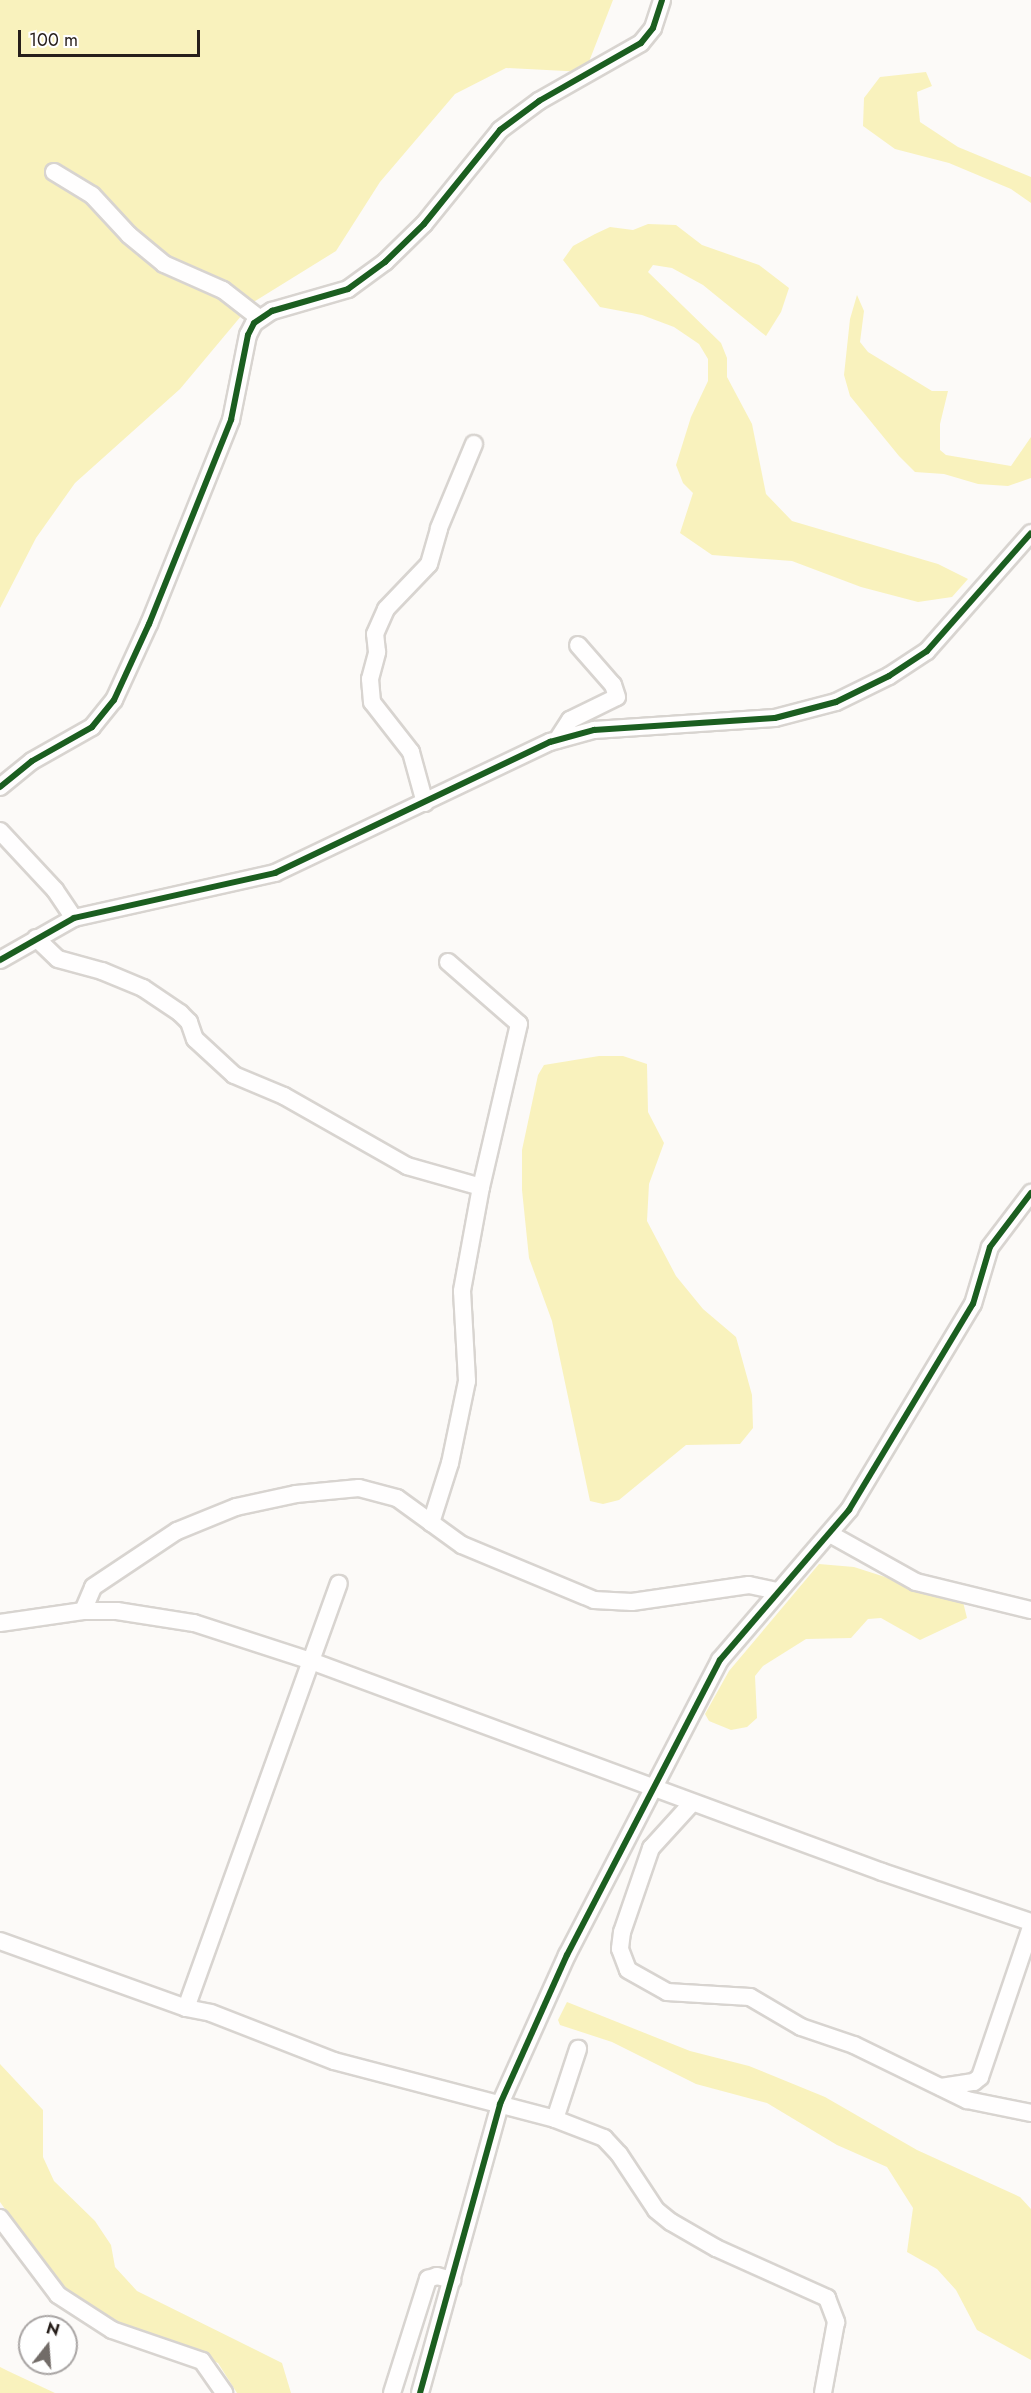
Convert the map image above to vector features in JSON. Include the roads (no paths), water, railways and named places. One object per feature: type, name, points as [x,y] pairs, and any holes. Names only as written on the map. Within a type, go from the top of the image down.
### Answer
[{"type":"street","points":[[0,787],[32,761],[92,727],[114,700],[149,624],[231,420],[248,335],[259,318],[348,289],[385,262],[424,224],[500,130],[539,102],[642,43],[653,28],[662,0]]},
{"type":"street","points":[[54,172],[92,195],[129,235],[164,264],[223,290],[259,318]]},
{"type":"street","points":[[425,803],[411,752],[372,702],[370,679],[377,652],[375,634],[386,609],[429,564],[439,528],[474,444]]},
{"type":"street","points":[[0,960],[74,918],[275,873],[557,740],[594,730],[775,718],[836,702],[889,676],[927,651],[944,636],[1031,532]]},
{"type":"street","points":[[557,740],[570,720],[617,698],[613,686],[578,645]]},
{"type":"street","points":[[0,831],[55,890],[74,918]]},
{"type":"street","points":[[36,938],[57,959],[102,970],[142,988],[180,1013],[189,1022],[195,1039],[234,1075],[284,1096],[407,1166],[481,1187]]},
{"type":"street","points":[[431,1523],[450,1463],[467,1381],[462,1291],[481,1187],[519,1024],[448,962]]},
{"type":"street","points":[[420,2393],[500,2104],[567,1956],[656,1789],[720,1660],[849,1510],[973,1304],[990,1247],[1031,1193]]},
{"type":"street","points":[[82,1611],[89,1592],[109,1574],[177,1531],[236,1507],[296,1494],[374,1489],[398,1498],[431,1523],[475,1551],[594,1600],[632,1602],[749,1585],[778,1591]]},
{"type":"street","points":[[830,1533],[916,1582],[1031,1610]]},
{"type":"street","points":[[186,2008],[339,1584]]},
{"type":"street","points":[[0,1623],[82,1611],[176,1618],[311,1661],[692,1803],[1031,1922]]},
{"type":"street","points":[[692,1803],[651,1848],[622,1932],[620,1949],[628,1970],[667,1992],[750,1997],[801,2027],[854,2045],[976,2103],[1031,2113]]},
{"type":"street","points":[[941,2087],[974,2082],[980,2077],[1031,1927]]},
{"type":"street","points":[[0,1941],[186,2008],[211,2013],[334,2061],[555,2119],[604,2138],[619,2154],[656,2210],[671,2222],[716,2248],[827,2298],[836,2322],[823,2393]]},
{"type":"street","points":[[555,2119],[578,2049]]},
{"type":"street","points":[[0,2218],[58,2295],[112,2330],[202,2361],[224,2393]]},
{"type":"street","points":[[392,2393],[428,2279],[437,2276],[452,2280]]}]
